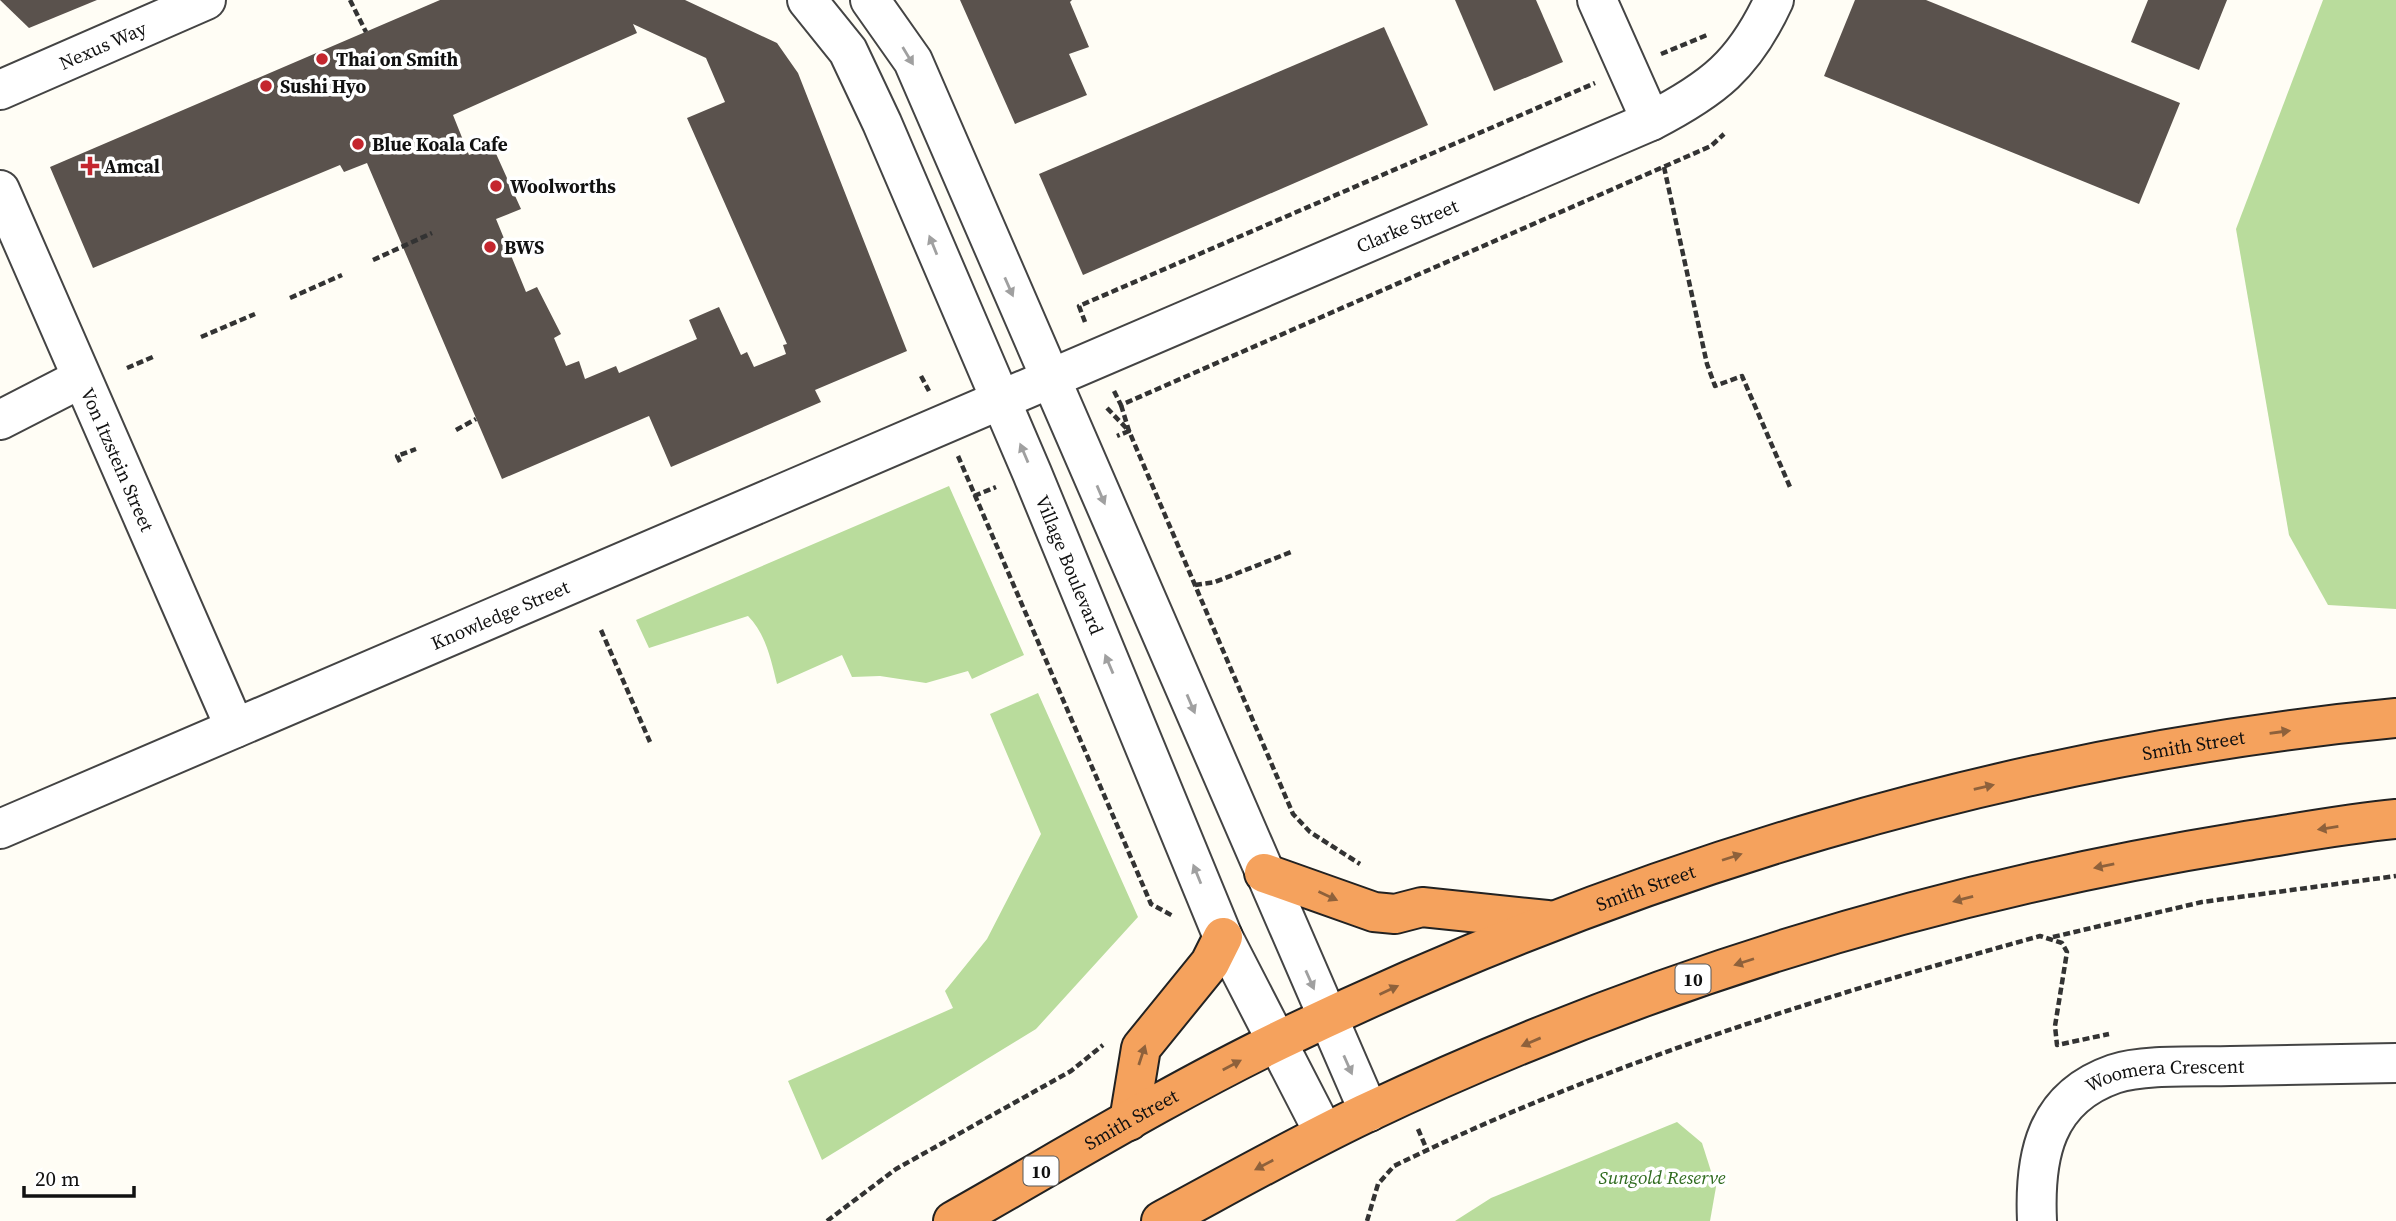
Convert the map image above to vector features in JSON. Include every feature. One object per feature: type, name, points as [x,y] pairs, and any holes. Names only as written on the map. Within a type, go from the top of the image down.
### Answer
[{"type":"highway","name":"Smith Street","points":[[953,1221],[1275,1042],[1552,920],[1814,831],[2059,769],[2196,744],[2396,718]]},
{"type":"highway","name":"10","points":[[1161,1221],[1324,1133],[1552,1033],[1676,984],[1822,936],[2029,881],[2133,860],[2396,818]]},
{"type":"highway","points":[[1264,873],[1354,907],[1395,914],[1422,908],[1552,920]]},
{"type":"highway","points":[[1129,1121],[1141,1048],[1210,963],[1223,937]]},
{"type":"street","name":"Nexus Way","points":[[0,90],[205,0]]},
{"type":"street","name":"Village Boulevard","points":[[807,0],[848,51],[1001,400],[1223,937],[1324,1133]]},
{"type":"street","points":[[870,0],[912,61],[1369,1112]]},
{"type":"street","points":[[1597,0],[1651,121]]},
{"type":"street","name":"Clarke Street","points":[[1001,400],[1651,121],[1700,95],[1728,72],[1759,33],[1774,0]]},
{"type":"street","name":"Von Itzstein Street","points":[[0,190],[80,379],[235,728]]},
{"type":"street","points":[[0,420],[80,379]]},
{"type":"street","name":"Knowledge Street","points":[[0,829],[1001,400]]},
{"type":"street","name":"Woomera Crescent","points":[[2037,1221],[2035,1185],[2041,1148],[2059,1113],[2085,1088],[2115,1073],[2173,1067],[2396,1063]]},
{"type":"path","points":[[350,0],[366,32]]},
{"type":"path","points":[[1085,323],[1079,306],[1718,30]]},
{"type":"path","points":[[1121,405],[1711,146],[1724,134]]},
{"type":"path","points":[[1664,167],[1707,364],[1716,386],[1742,376],[1790,488]]},
{"type":"path","points":[[373,260],[432,233]]},
{"type":"path","points":[[290,298],[342,275]]},
{"type":"path","points":[[201,337],[255,314]]},
{"type":"path","points":[[127,368],[155,356]]},
{"type":"path","points":[[1113,388],[1129,432],[1293,814],[1310,832],[1334,850],[1365,867],[1354,907]]},
{"type":"path","points":[[1103,404],[1129,432]]},
{"type":"path","points":[[456,430],[476,419]]},
{"type":"path","points":[[400,462],[397,456],[416,449]]},
{"type":"path","points":[[960,460],[1151,904],[1172,915],[1179,923]]},
{"type":"path","points":[[1195,585],[1214,582],[1291,552]]},
{"type":"path","points":[[601,630],[650,742]]},
{"type":"path","points":[[1367,1221],[1378,1184],[1394,1166],[1586,1082],[1845,990],[2040,936],[2051,937],[2202,902],[2396,876]]},
{"type":"path","points":[[2051,937],[2062,943],[2067,952],[2055,1026],[2057,1045],[2102,1034]]},
{"type":"path","points":[[827,1221],[896,1169],[1071,1071],[1104,1044]]},
{"type":"green space","points":[[2323,0],[2396,0],[2396,609],[2328,605],[2289,535],[2236,229]]},
{"type":"green space","points":[[949,486],[1024,655],[972,679],[968,671],[926,683],[880,676],[852,677],[842,655],[777,684],[764,639],[748,616],[649,648],[636,620]]},
{"type":"green space","points":[[1038,693],[1138,917],[1036,1029],[822,1160],[788,1081],[953,1008],[945,991],[987,939],[1041,834],[990,714]]},
{"type":"green space","name":"Sungold Reserve","points":[[1677,1122],[1702,1143],[1716,1187],[1710,1221],[1455,1221],[1491,1198]]},
{"type":"building","points":[[0,0],[97,0],[29,28]]},
{"type":"building","points":[[440,0],[685,0],[777,43],[798,73],[907,351],[815,390],[821,402],[671,467],[649,416],[502,479],[367,163],[344,172],[340,165],[93,268],[50,167]],"holes":[[[633,24],[706,58],[725,102],[687,118],[787,344],[783,345],[786,354],[754,367],[747,352],[741,355],[719,307],[689,320],[697,339],[619,373],[616,366],[585,379],[579,361],[566,366],[554,338],[561,334],[537,287],[526,292],[496,219],[521,209],[493,147],[469,155],[453,115],[637,33]]]},
{"type":"building","points":[[960,0],[1072,0],[1070,2],[1089,47],[1069,54],[1087,95],[1015,124]]},
{"type":"building","points":[[1455,0],[1536,0],[1563,62],[1494,91]]},
{"type":"building","points":[[1855,0],[1926,0],[2180,103],[2139,204],[1824,76]]},
{"type":"building","points":[[2148,0],[2227,0],[2199,70],[2131,42]]},
{"type":"building","points":[[1384,27],[1428,125],[1083,275],[1039,174]]},
{"type":"place","name":"Thai on Smith","points":[[322,59]]},
{"type":"place","name":"Sushi Hyo","points":[[266,86]]},
{"type":"place","name":"Blue Koala Cafe","points":[[358,144]]},
{"type":"place","name":"Amcal","points":[[90,166]]},
{"type":"place","name":"Woolworths","points":[[496,186]]},
{"type":"place","name":"BWS","points":[[490,247]]}]
